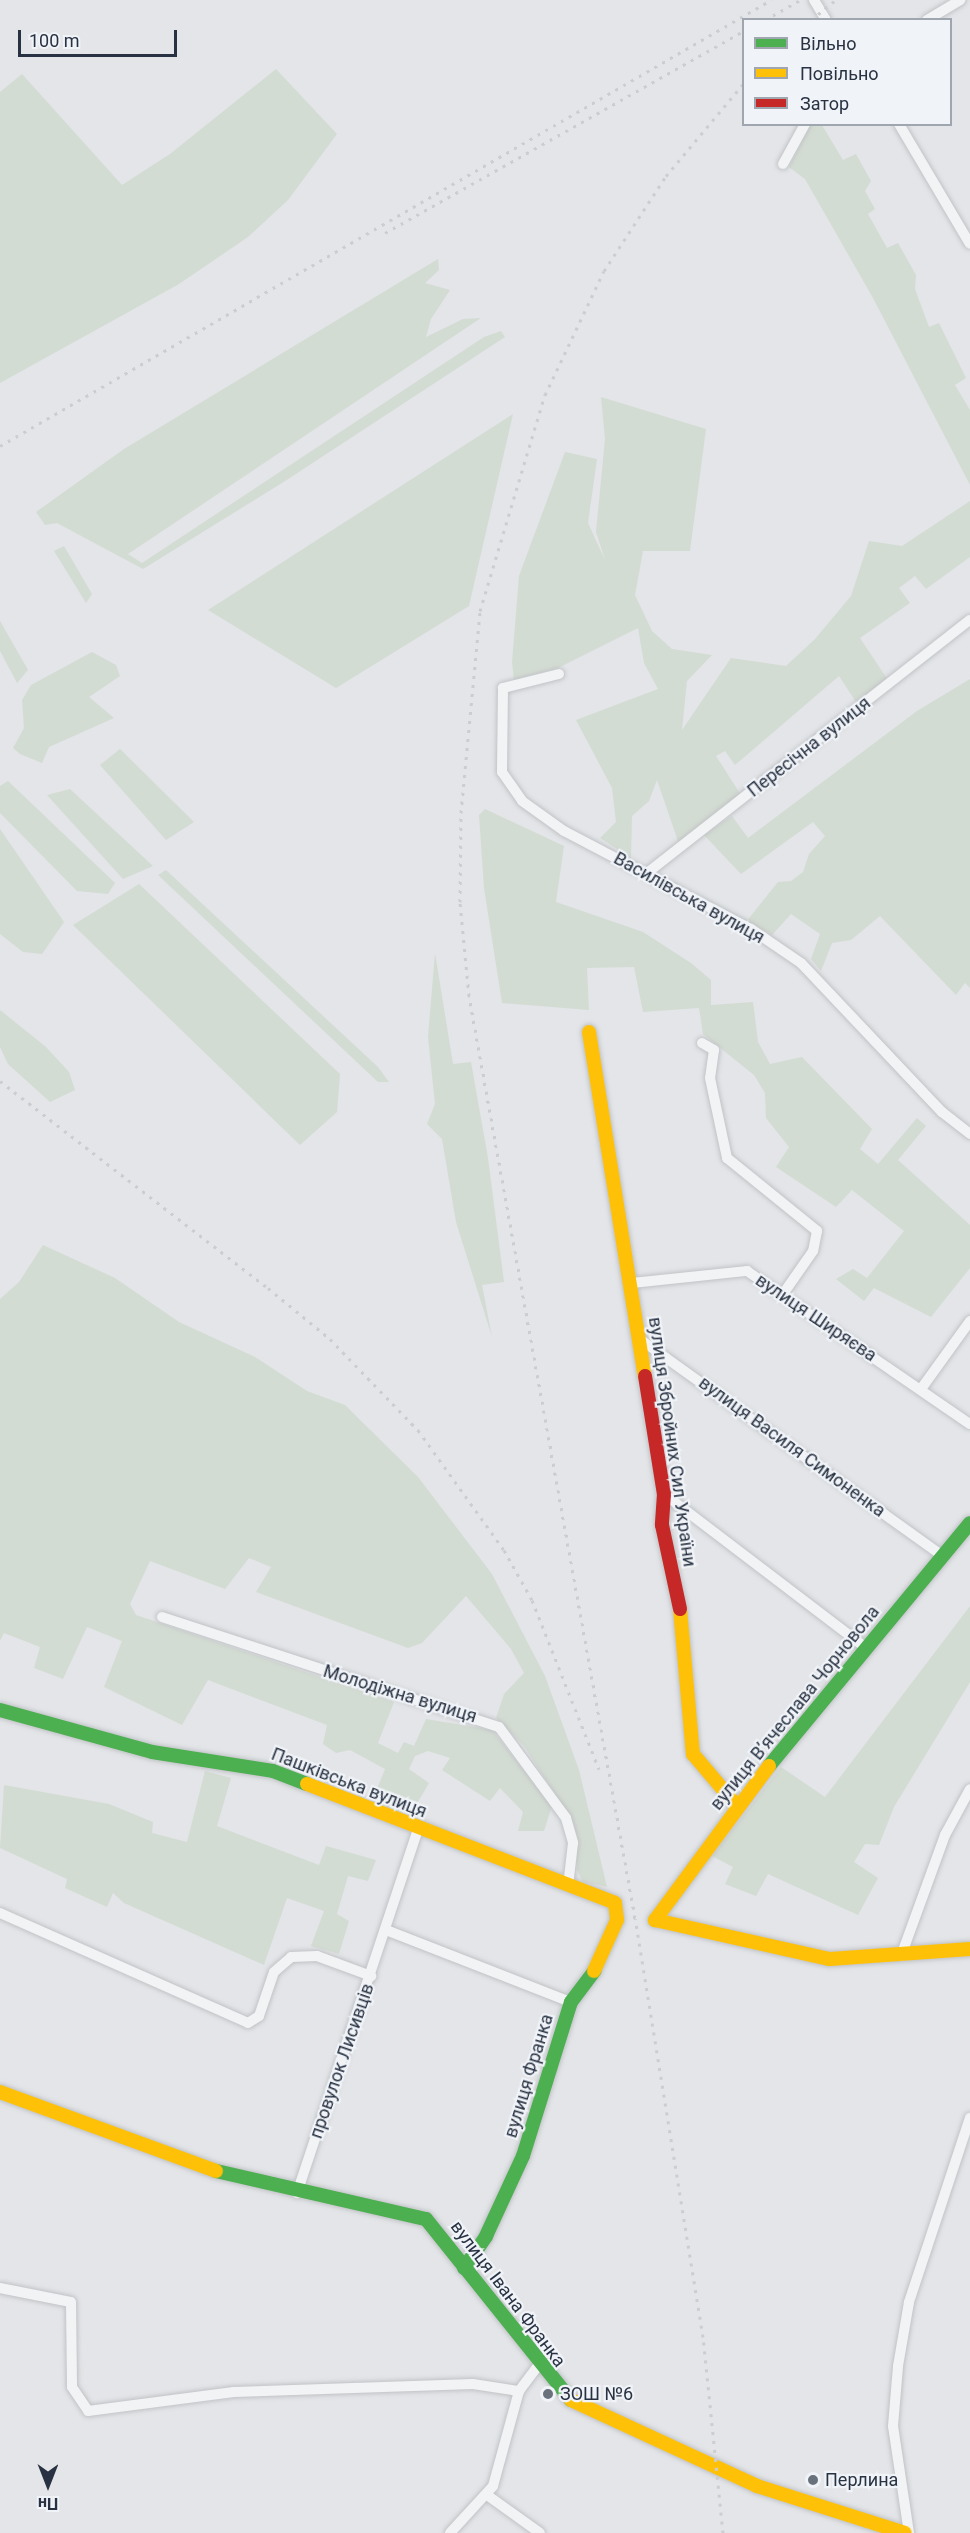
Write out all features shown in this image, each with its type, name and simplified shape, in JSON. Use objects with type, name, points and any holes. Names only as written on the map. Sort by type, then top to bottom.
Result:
[{"type":"street","points":[[814,0],[825,18]]},
{"type":"street","points":[[930,18],[960,0]]},
{"type":"street","points":[[783,164],[804,126]]},
{"type":"street","points":[[900,126],[970,244]]},
{"type":"street","name":"Пересічна вулиця","points":[[647,873],[970,621]]},
{"type":"street","name":"Василівська вулиця","points":[[560,674],[503,688],[502,772],[522,801],[564,831],[751,929],[801,963],[927,1097],[970,1134]]},
{"type":"street","name":"вулиця Збройних Сил України","points":[[589,1032],[632,1283],[664,1494],[662,1525],[680,1607],[693,1754],[698,1766],[737,1806]]},
{"type":"street","points":[[702,1043],[714,1050],[710,1078],[727,1158],[817,1231],[813,1251],[783,1294]]},
{"type":"street","name":"вулиця Ширяєва","points":[[632,1283],[747,1271],[970,1424]]},
{"type":"street","points":[[921,1389],[970,1321]]},
{"type":"street","name":"вулиця Василя Симоненка","points":[[641,1340],[943,1556]]},
{"type":"street","points":[[664,1494],[866,1648]]},
{"type":"street","name":"вулиця Вʼячеслава Чорновола","points":[[901,1956],[830,1959],[655,1920],[737,1806],[970,1523]]},
{"type":"street","name":"Молодіжна вулиця","points":[[162,1617],[499,1727],[566,1818],[573,1843],[568,1886]]},
{"type":"street","name":"Пашківська вулиця","points":[[0,1710],[123,1745],[273,1771],[568,1886],[609,1897]]},
{"type":"street","points":[[970,1789],[945,1835],[901,1956],[970,1948]]},
{"type":"street","name":"провулок Лисивців","points":[[297,2193],[418,1829]]},
{"type":"street","name":"вулиця Франка","points":[[464,2268],[486,2236],[523,2156],[571,2002],[603,1960],[617,1920],[609,1897]]},
{"type":"street","points":[[0,1913],[248,2023],[259,2016],[282,1961],[304,1954],[371,1976]]},
{"type":"street","points":[[386,1930],[571,2002]]},
{"type":"street","name":"вулиця Івана Франка","points":[[0,2092],[225,2174],[297,2193],[426,2219],[538,2366],[568,2399],[668,2449],[804,2504],[907,2533],[893,2426],[898,2366],[909,2302],[970,2118]]},
{"type":"street","points":[[0,2288],[71,2302],[72,2387],[88,2411],[234,2392],[473,2384],[519,2391]]},
{"type":"street","points":[[450,2533],[487,2495],[519,2391],[538,2366]]},
{"type":"street","points":[[487,2495],[540,2533]]},
{"type":"shaded area","points":[[276,69],[337,134],[288,200],[248,237],[179,284],[0,383],[0,92],[22,74],[122,185],[170,154]]},
{"type":"shaded area","points":[[810,126],[823,126],[843,160],[856,154],[871,181],[865,191],[875,209],[868,214],[887,248],[898,243],[916,275],[915,289],[929,327],[939,323],[966,378],[955,385],[970,410],[970,485],[873,298],[805,179],[789,167]]},
{"type":"shaded area","points":[[438,259],[439,270],[425,283],[450,290],[431,319],[426,337],[463,319],[481,318],[128,554],[142,563],[484,337],[501,331],[505,337],[282,483],[143,569],[57,523],[45,525],[36,512],[124,449]]},
{"type":"shaded area","points":[[601,397],[706,429],[690,551],[643,551],[635,595],[652,631],[672,649],[712,655],[687,681],[682,730],[731,658],[786,666],[815,639],[851,596],[869,541],[902,546],[970,501],[970,557],[926,589],[915,576],[899,588],[910,603],[860,638],[890,683],[860,708],[839,676],[735,765],[725,751],[716,756],[741,795],[679,844],[657,780],[649,801],[632,816],[631,858],[600,838],[616,822],[612,788],[576,720],[658,689],[644,663],[638,628],[558,668],[514,680],[512,662],[519,576],[565,452],[597,459],[588,523],[605,560],[596,532],[605,439]]},
{"type":"shaded area","points":[[513,414],[469,606],[336,688],[208,610]]},
{"type":"shaded area","points":[[64,546],[92,594],[86,603],[54,551]]},
{"type":"shaded area","points":[[0,621],[28,670],[17,683],[0,651]]},
{"type":"shaded area","points":[[92,652],[116,665],[120,676],[89,697],[114,718],[49,747],[42,763],[20,754],[13,748],[24,728],[22,700],[31,685]]},
{"type":"shaded area","points":[[970,679],[970,988],[965,983],[956,995],[880,916],[851,940],[832,943],[821,971],[811,959],[820,934],[791,914],[772,935],[746,922],[778,882],[791,881],[803,872],[809,854],[825,836],[813,822],[741,874],[704,835],[732,816],[748,838],[917,711]]},
{"type":"shaded area","points":[[120,749],[194,822],[166,840],[100,765]]},
{"type":"shaded area","points":[[8,781],[115,883],[108,894],[77,891],[0,813],[0,786]]},
{"type":"shaded area","points":[[70,789],[153,866],[123,879],[47,795]]},
{"type":"shaded area","points":[[485,809],[564,846],[556,902],[643,932],[691,963],[711,980],[711,1005],[753,1002],[758,1042],[770,1064],[802,1057],[872,1129],[860,1149],[878,1164],[917,1118],[926,1126],[898,1160],[970,1225],[970,1268],[931,1317],[874,1288],[864,1301],[836,1279],[853,1269],[867,1278],[904,1231],[852,1190],[836,1207],[776,1167],[789,1147],[766,1118],[765,1093],[754,1075],[703,1034],[699,1008],[643,1012],[634,967],[587,968],[589,1010],[502,1003],[484,888],[479,815]]},
{"type":"shaded area","points":[[0,829],[64,922],[42,954],[23,952],[0,934]]},
{"type":"shaded area","points":[[166,870],[378,1067],[389,1082],[378,1082],[158,875]]},
{"type":"shaded area","points":[[139,884],[340,1074],[337,1112],[300,1145],[73,925]]},
{"type":"shaded area","points":[[435,953],[453,1064],[471,1062],[488,1158],[504,1282],[482,1285],[492,1337],[456,1222],[442,1139],[427,1124],[435,1104],[428,1037]]},
{"type":"shaded area","points":[[0,1010],[46,1047],[69,1072],[75,1090],[50,1102],[8,1064],[0,1047]]},
{"type":"shaded area","points":[[43,1245],[115,1278],[179,1322],[255,1357],[307,1391],[345,1405],[418,1477],[492,1574],[545,1676],[579,1770],[607,1887],[583,1882],[577,1870],[577,1836],[569,1815],[524,1746],[496,1718],[504,1694],[524,1673],[511,1649],[466,1596],[422,1643],[408,1648],[256,1592],[271,1567],[249,1558],[225,1589],[150,1561],[130,1604],[136,1615],[394,1702],[378,1743],[398,1753],[404,1742],[414,1746],[426,1719],[492,1730],[552,1806],[544,1831],[518,1831],[523,1812],[500,1788],[490,1801],[442,1770],[450,1758],[428,1751],[415,1756],[409,1769],[429,1783],[409,1817],[371,1804],[385,1769],[350,1750],[336,1753],[323,1744],[327,1725],[208,1680],[182,1725],[104,1687],[122,1641],[87,1627],[63,1679],[34,1668],[40,1647],[4,1633],[0,1641],[0,1299],[19,1282]]},
{"type":"shaded area","points":[[970,1606],[970,1682],[894,1807],[879,1845],[865,1844],[854,1862],[878,1878],[858,1915],[768,1874],[756,1896],[725,1884],[733,1867],[712,1856],[781,1767],[825,1797]]},
{"type":"shaded area","points":[[205,1771],[231,1778],[217,1826],[319,1865],[326,1846],[376,1860],[368,1881],[348,1876],[337,1914],[349,1921],[339,1954],[311,1946],[324,1911],[287,1898],[264,1965],[124,1903],[113,1893],[107,1907],[65,1888],[67,1879],[0,1848],[4,1785],[109,1804],[153,1822],[152,1833],[187,1842]]},
{"type":"railway","points":[[0,446],[771,0]]},
{"type":"railway","points":[[768,18],[800,0]]},
{"type":"railway","points":[[814,18],[836,0]]},
{"type":"railway","points":[[385,233],[742,32]]},
{"type":"railway","points":[[723,2533],[703,2337],[635,1918],[469,996],[460,902],[461,813],[480,611],[545,395],[604,271],[666,176],[742,85]]},
{"type":"railway","points":[[0,1081],[268,1288],[330,1339],[418,1430],[504,1550],[532,1600],[599,1769]]},
{"type":"traffic: fast","points":[[769,1766],[970,1523]]},
{"type":"traffic: fast","points":[[0,1710],[152,1752],[273,1771],[307,1784]]},
{"type":"traffic: fast","points":[[464,2268],[486,2236],[523,2156],[571,2002],[594,1971]]},
{"type":"traffic: fast","points":[[216,2171],[426,2219],[571,2400]]},
{"type":"traffic: slow","points":[[589,1032],[645,1376]]},
{"type":"traffic: slow","points":[[680,1609],[693,1754],[737,1806]]},
{"type":"traffic: slow","points":[[769,1766],[655,1920],[830,1959],[970,1949]]},
{"type":"traffic: slow","points":[[307,1784],[615,1903],[617,1920],[594,1971]]},
{"type":"traffic: slow","points":[[0,2092],[216,2171]]},
{"type":"traffic: slow","points":[[571,2400],[757,2486],[905,2533]]},
{"type":"traffic: jam","points":[[645,1376],[664,1494],[662,1525],[680,1609]]},
{"type":"place","name":"ЗОШ №6","points":[[548,2394]]},
{"type":"place","name":"Перлина","points":[[813,2480]]}]
